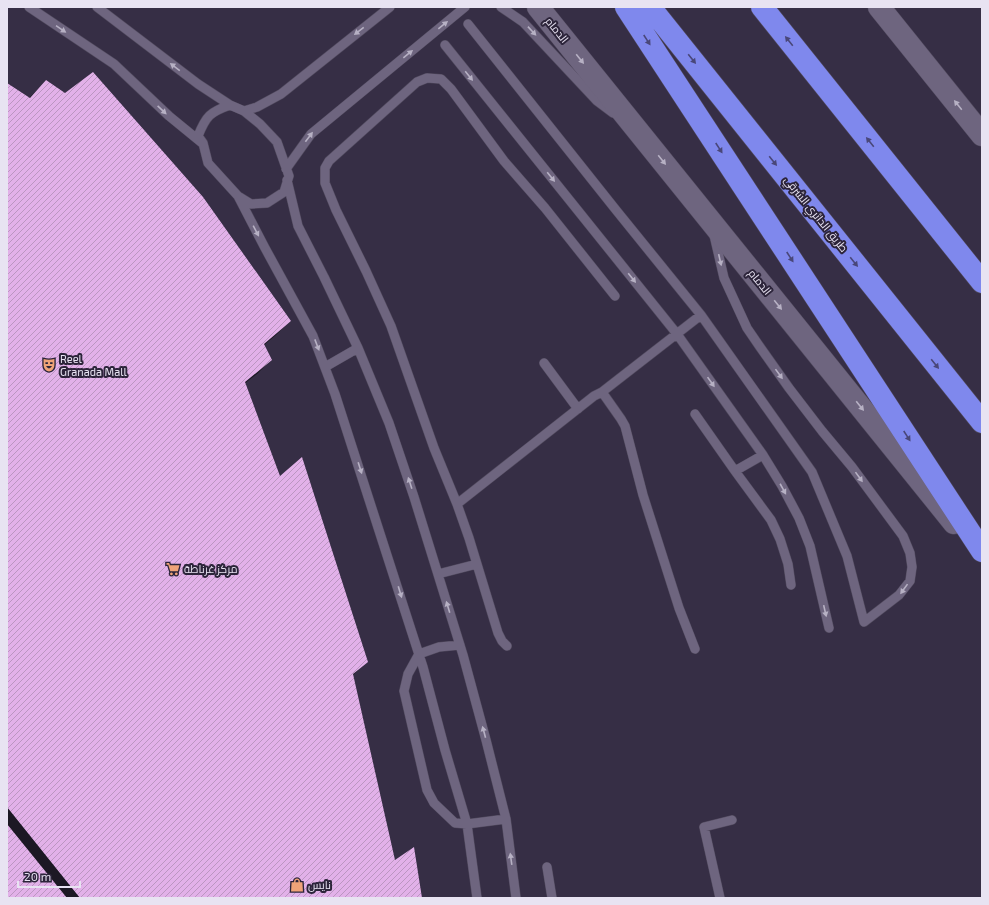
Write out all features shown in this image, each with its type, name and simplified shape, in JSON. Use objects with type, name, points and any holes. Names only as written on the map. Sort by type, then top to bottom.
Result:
[{"type":"highway","points":[[626,7],[982,551]]},
{"type":"highway","name":"طريق الدائري الشرقي","points":[[650,7],[982,422]]},
{"type":"highway","points":[[762,7],[982,282]]},
{"type":"highway","points":[[884,160],[982,265]]},
{"type":"street","name":"الدمام","points":[[538,7],[982,558]]},
{"type":"street","points":[[879,7],[982,135]]},
{"type":"lane","points":[[29,7],[114,64],[169,116],[203,143]]},
{"type":"lane","points":[[97,7],[198,84],[230,105],[244,110],[277,142],[289,176],[284,192],[267,203],[251,204],[238,196]]},
{"type":"lane","points":[[244,110],[257,106],[281,94],[390,7]]},
{"type":"lane","points":[[286,169],[311,134],[465,7]]},
{"type":"lane","points":[[501,7],[523,22],[598,101],[642,135]]},
{"type":"lane","points":[[468,24],[701,315],[812,472],[847,556],[864,622],[899,595],[910,582],[912,567],[910,553],[903,536],[852,467],[789,388],[747,328],[724,278],[711,222]]},
{"type":"lane","points":[[445,45],[677,334],[763,455],[799,518],[810,546],[829,628]]},
{"type":"lane","points":[[507,646],[502,641],[498,633],[457,504],[434,448],[391,326],[336,210],[325,182],[325,168],[329,161],[417,82],[427,78],[441,79],[451,89],[504,161],[545,208],[616,296]]},
{"type":"lane","points":[[230,105],[216,110],[204,122],[198,136],[203,143],[208,163],[238,196],[313,336],[325,367],[342,414],[423,667],[466,824],[477,898]]},
{"type":"lane","points":[[287,180],[298,226],[358,348],[390,423],[412,490],[460,645],[484,732],[506,819],[516,898]]},
{"type":"lane","points":[[457,504],[594,396],[602,392],[701,315]]},
{"type":"lane","points":[[325,367],[358,348]]},
{"type":"lane","points":[[544,363],[578,409]]},
{"type":"lane","points":[[602,392],[625,426],[643,494],[679,608],[695,649]]},
{"type":"lane","points":[[695,414],[771,520],[780,539],[788,564],[791,585]]},
{"type":"lane","points":[[735,471],[763,455]]},
{"type":"lane","points":[[438,574],[477,564]]},
{"type":"lane","points":[[460,645],[439,647],[419,654],[408,674],[404,691],[427,790],[434,803],[455,823],[466,824],[506,819]]},
{"type":"lane","points":[[720,898],[704,827],[732,820]]},
{"type":"lane","points":[[547,867],[552,898]]},
{"type":"building","name":"مركز غرناطة","points":[[93,72],[203,197],[291,321],[264,344],[272,360],[245,382],[280,476],[302,457],[368,662],[353,674],[395,860],[414,847],[422,898],[80,898],[7,807],[7,83],[30,98],[46,80],[65,93]]},
{"type":"building","points":[[7,824],[67,898],[7,898]]},
{"type":"place","name":"Reel Granada Mall","points":[[49,365]]},
{"type":"place","name":"مركز غرناطة","points":[[173,569]]},
{"type":"place","name":"نايس","points":[[297,885]]}]
